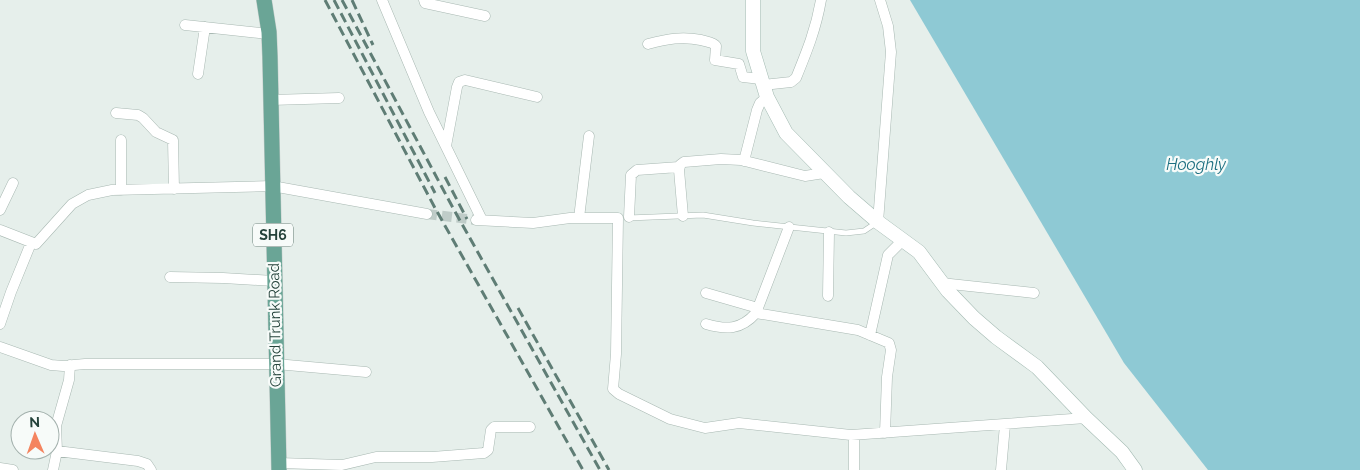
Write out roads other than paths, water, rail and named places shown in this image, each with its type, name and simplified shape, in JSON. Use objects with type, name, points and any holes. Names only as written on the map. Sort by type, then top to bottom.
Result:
[{"type":"main road","name":"Grand Trunk Road","points":[[264,0],[269,34],[279,467]]},
{"type":"street","points":[[382,0],[429,112],[479,220],[533,223],[579,218],[618,218],[616,354],[612,385],[615,391],[670,419],[704,427],[739,423],[854,435],[1086,418]]},
{"type":"street","points":[[424,0],[425,3],[485,16]]},
{"type":"street","points":[[753,0],[753,51],[764,87],[786,133],[824,172],[878,222],[924,257],[941,283],[974,318],[1037,367],[1122,452],[1135,470]]},
{"type":"street","points":[[648,44],[678,37],[715,43],[715,60],[739,64],[744,77],[764,87],[794,80],[812,41],[821,0]]},
{"type":"street","points":[[878,222],[891,52],[888,26],[880,0]]},
{"type":"street","points":[[185,25],[269,34]]},
{"type":"street","points":[[198,74],[205,28]]},
{"type":"street","points":[[446,146],[459,82],[465,80],[537,97]]},
{"type":"street","points":[[744,161],[764,87]]},
{"type":"street","points":[[271,100],[339,98]]},
{"type":"street","points":[[116,113],[138,115],[156,132],[173,140],[174,189]]},
{"type":"street","points":[[579,218],[589,136]]},
{"type":"street","points":[[121,140],[121,190]]},
{"type":"street","points":[[683,216],[680,167],[684,162],[721,159],[744,161],[805,176],[824,172]]},
{"type":"street","points":[[629,218],[631,175],[633,172],[637,170],[680,167]]},
{"type":"street","points":[[0,210],[13,183]]},
{"type":"street","points":[[0,230],[36,244],[72,204],[88,195],[121,190],[272,186],[427,214]]},
{"type":"street","points":[[706,324],[726,329],[751,318],[756,311],[789,227]]},
{"type":"street","points":[[828,296],[829,232]]},
{"type":"street","points":[[870,335],[888,255],[903,240]]},
{"type":"street","points":[[0,324],[31,243]]},
{"type":"street","points":[[170,277],[214,277],[274,281]]},
{"type":"street","points":[[941,283],[1034,293]]},
{"type":"street","points":[[706,293],[756,311],[850,328],[886,341],[890,346],[885,433]]},
{"type":"street","points":[[0,347],[50,364],[276,364],[366,372]]},
{"type":"street","points":[[60,412],[69,380],[70,365]]},
{"type":"street","points":[[1001,470],[1005,425]]},
{"type":"street","points":[[279,467],[342,465],[376,457],[432,457],[484,453],[488,450],[491,430],[494,427],[530,427]]},
{"type":"street","points":[[854,435],[854,470]]},
{"type":"street","points":[[60,451],[138,461],[147,464],[151,470]]},
{"type":"street","points":[[0,468],[13,470]]},
{"type":"lane","points":[[618,218],[703,216],[829,232],[855,233],[864,231],[878,222]]},
{"type":"water","name":"Hooghly","points":[[910,0],[1360,0],[1360,470],[1208,470],[1124,363]]},
{"type":"tunnel","points":[[427,214],[476,220]]},
{"type":"railway","points":[[325,0],[435,208],[583,470]]},
{"type":"railway","points":[[334,0],[435,193]]},
{"type":"railway","points":[[342,0],[453,208],[600,470]]},
{"type":"railway","points":[[352,0],[373,45]]},
{"type":"railway","points":[[445,177],[467,219]]},
{"type":"railway","points":[[518,308],[609,470]]}]
